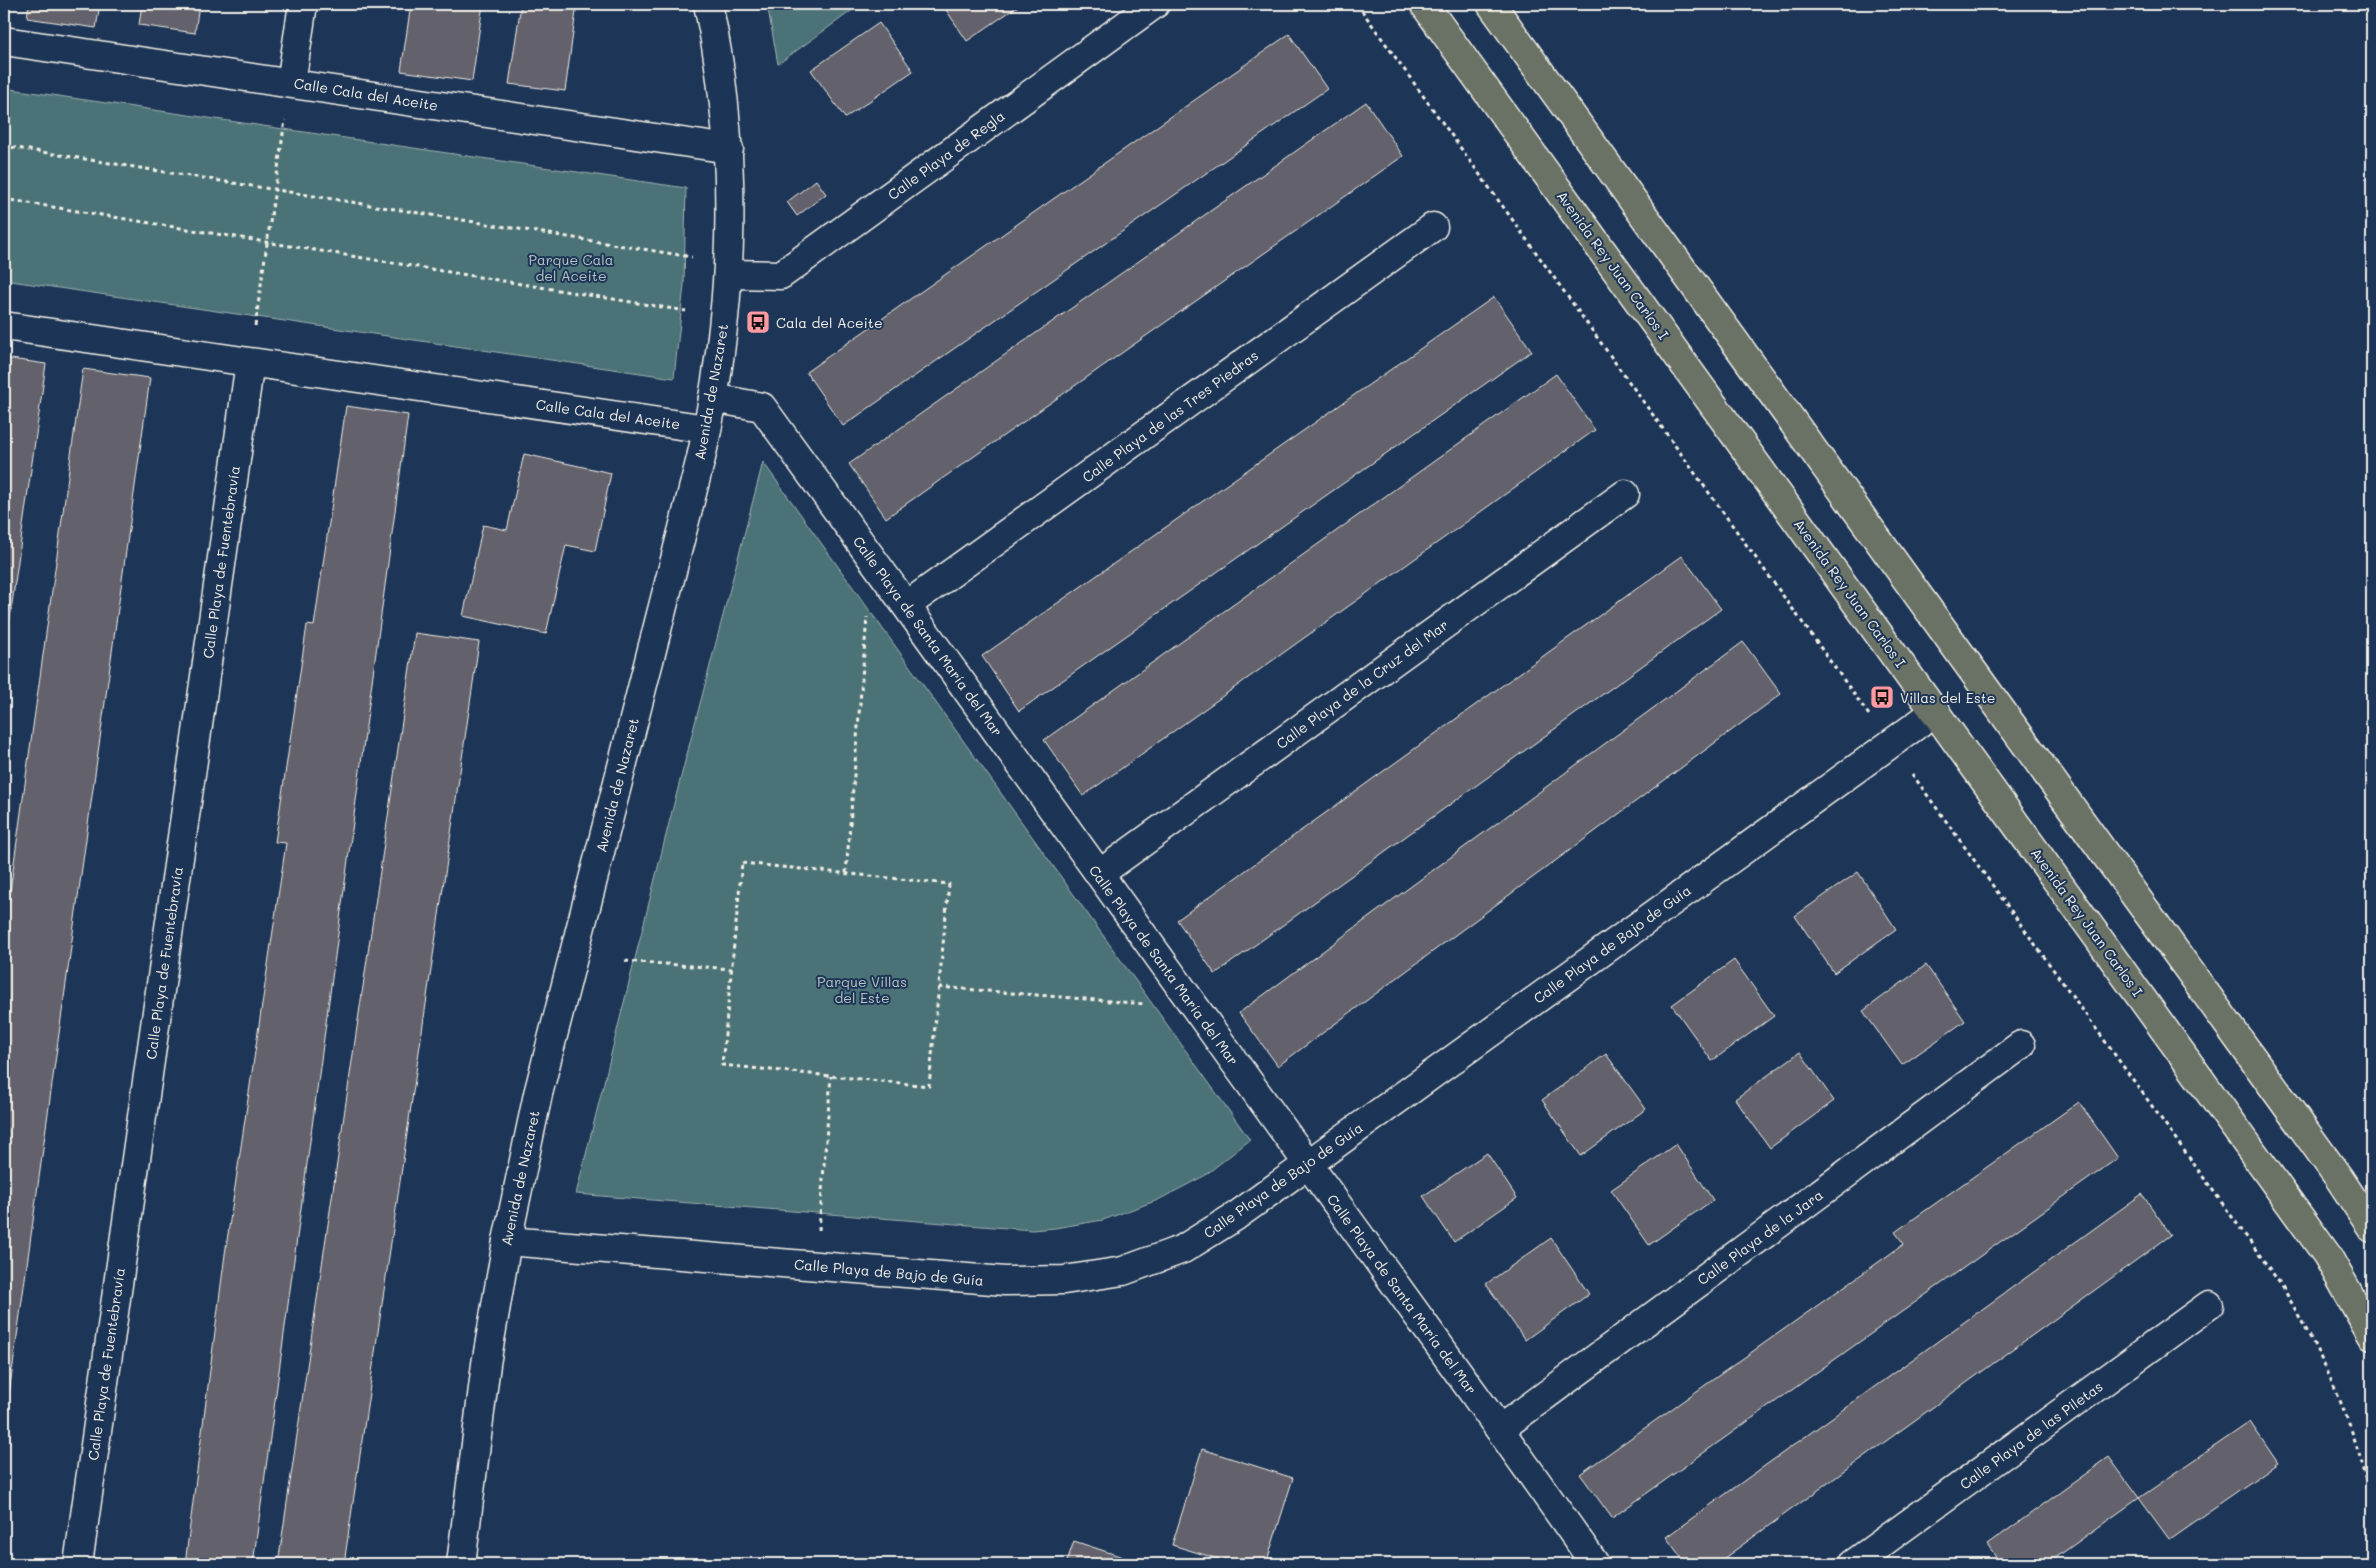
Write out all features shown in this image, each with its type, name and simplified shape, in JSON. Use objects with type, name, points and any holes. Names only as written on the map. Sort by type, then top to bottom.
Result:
[{"type":"main road","name":"Avenida Rey Juan Carlos I","points":[[1424,4],[2327,1255],[2372,1335]]},
{"type":"main road","points":[[1491,4],[2322,1154],[2372,1228]]},
{"type":"street","points":[[291,83],[303,4]]},
{"type":"street","name":"Avenida de Nazaret","points":[[462,1564],[486,1364],[507,1241],[538,1094],[708,429],[714,398],[728,274],[729,149],[717,44],[708,4]]},
{"type":"street","name":"Calle Playa de Regla","points":[[728,274],[781,275],[1155,4]]},
{"type":"street","name":"Calle Cala del Aceite","points":[[4,41],[729,149]]},
{"type":"street","name":"Calle Playa de las Tres Piedras","points":[[907,605],[1433,227]]},
{"type":"street","name":"Calle Cala del Aceite","points":[[4,326],[708,429]]},
{"type":"street","name":"Calle Playa de Fuentebravía","points":[[78,1564],[250,362]]},
{"type":"street","name":"Calle Playa de Santa María del Mar","points":[[714,398],[762,407],[907,605],[1307,1164],[1500,1429],[1595,1564]]},
{"type":"street","name":"Calle Playa de la Cruz del Mar","points":[[1099,874],[1625,494]]},
{"type":"street","name":"Calle Playa de Bajo de Guía","points":[[507,1241],[1005,1281],[1064,1280],[1122,1271],[1183,1249],[1236,1216],[1936,711]]},
{"type":"street","name":"Calle Playa de la Jara","points":[[1500,1429],[2021,1045]]},
{"type":"street","name":"Calle Playa de las Piletas","points":[[1853,1564],[2209,1305]]},
{"type":"path","points":[[1357,4],[1871,718]]},
{"type":"path","points":[[250,362],[291,83]]},
{"type":"path","points":[[4,146],[695,257]]},
{"type":"path","points":[[4,199],[692,311]]},
{"type":"path","points":[[846,874],[872,558]]},
{"type":"path","points":[[1910,770],[2282,1286],[2324,1360],[2342,1401],[2372,1502]]},
{"type":"path","points":[[742,863],[846,874],[949,884],[929,1086],[722,1065],[742,863]]},
{"type":"path","points":[[625,961],[732,969]]},
{"type":"path","points":[[940,987],[1195,1008]]},
{"type":"path","points":[[816,1266],[831,1076]]},
{"type":"green space","points":[[767,4],[861,4],[778,64]]},
{"type":"green space","name":"Parque Cala del Aceite","points":[[4,88],[686,188],[684,285],[674,378],[4,280]]},
{"type":"green space","name":"Parque Villas del Este","points":[[763,462],[1250,1140],[1204,1176],[1158,1200],[1103,1220],[1032,1230],[576,1194],[670,819]]},
{"type":"building","points":[[29,4],[100,4],[96,28],[27,18]]},
{"type":"building","points":[[142,4],[199,4],[195,33],[139,25]]},
{"type":"building","points":[[411,4],[483,4],[472,81],[401,71]]},
{"type":"building","points":[[521,4],[577,4],[565,91],[509,84]]},
{"type":"building","points":[[942,4],[1021,4],[967,41]]},
{"type":"building","points":[[879,23],[913,71],[845,118],[811,70]]},
{"type":"building","points":[[1289,34],[1327,89],[843,426],[806,372]]},
{"type":"building","points":[[1366,102],[1403,156],[886,518],[849,464]]},
{"type":"building","points":[[816,180],[826,194],[797,216],[787,202]]},
{"type":"building","points":[[1494,297],[1532,351],[1019,711],[982,656]]},
{"type":"building","points":[[4,358],[46,364],[4,660]]},
{"type":"building","points":[[83,369],[150,378],[4,1430],[4,934]]},
{"type":"building","points":[[1556,374],[1595,430],[1083,796],[1044,740]]},
{"type":"building","points":[[346,406],[408,415],[253,1564],[185,1564],[225,1254],[286,843],[275,842],[307,625],[314,626]]},
{"type":"building","points":[[524,454],[611,473],[595,551],[566,545],[546,634],[463,616],[483,525],[507,530]]},
{"type":"building","points":[[1682,556],[1721,609],[1215,974],[1177,920]]},
{"type":"building","points":[[415,633],[479,642],[344,1564],[278,1564]]},
{"type":"building","points":[[1743,642],[1781,694],[1278,1066],[1239,1013]]},
{"type":"building","points":[[1858,872],[1896,929],[1834,973],[1795,916]]},
{"type":"building","points":[[1734,960],[1774,1016],[1712,1061],[1672,1005]]},
{"type":"building","points":[[1926,965],[1965,1021],[1902,1065],[1863,1011]]},
{"type":"building","points":[[1800,1052],[1834,1101],[1770,1148],[1735,1099]]},
{"type":"building","points":[[1606,1054],[1646,1109],[1581,1156],[1542,1100]]},
{"type":"building","points":[[2079,1102],[2118,1158],[1612,1518],[1580,1474],[1904,1244],[1895,1232]]},
{"type":"building","points":[[1676,1144],[1713,1200],[1649,1245],[1611,1190]]},
{"type":"building","points":[[1487,1153],[1517,1198],[1454,1242],[1423,1196]]},
{"type":"building","points":[[2142,1194],[2171,1235],[1716,1564],[1686,1564],[1666,1537]]},
{"type":"building","points":[[1551,1238],[1589,1294],[1525,1340],[1486,1284]]},
{"type":"building","points":[[2250,1422],[2278,1463],[2169,1539],[2139,1498]]},
{"type":"building","points":[[1202,1449],[1293,1478],[1266,1564],[1235,1564],[1172,1545]]},
{"type":"building","points":[[2109,1457],[2139,1498],[2047,1564],[2001,1564],[1987,1545]]},
{"type":"building","points":[[1074,1541],[1144,1564],[1066,1564]]},
{"type":"place","name":"Cala del Aceite","points":[[758,322]]},
{"type":"place","name":"Villas del Este","points":[[1882,697]]}]
